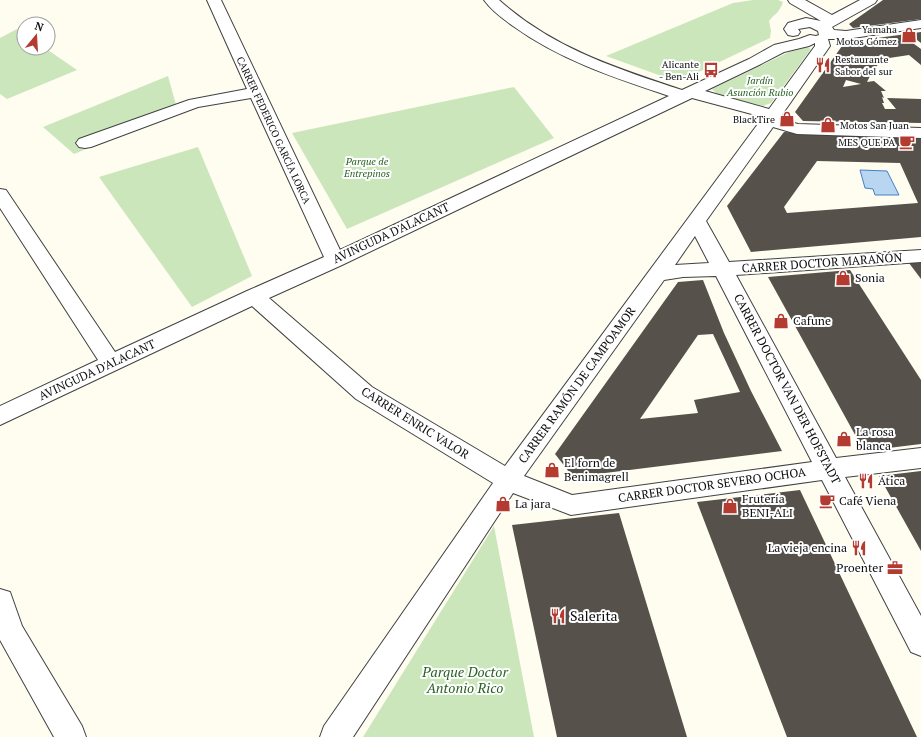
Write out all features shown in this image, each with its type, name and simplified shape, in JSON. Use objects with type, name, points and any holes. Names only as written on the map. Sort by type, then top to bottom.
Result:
[{"type":"street","name":"CARRER FEDERICO GARCÍA LORCA","points":[[214,0],[334,260]]},
{"type":"street","points":[[492,0],[502,11],[523,27],[560,50],[592,64],[770,118],[798,129],[921,133]]},
{"type":"street","points":[[791,0],[797,6],[800,15],[795,28],[802,38],[822,32],[870,0]]},
{"type":"street","points":[[795,0],[822,32],[846,35],[921,24]]},
{"type":"street","name":"AVINGUDA D'ALACANT","points":[[779,48],[795,28]]},
{"type":"street","name":"AVINGUDA D'ALACANT","points":[[0,416],[254,296],[334,260],[779,48],[804,43],[822,32]]},
{"type":"street","name":"CARRER RAMÓN DE CAMPOAMOR","points":[[335,737],[508,480],[659,274],[823,46],[822,32]]},
{"type":"street","points":[[85,143],[162,114],[195,104],[256,92]]},
{"type":"street","points":[[0,194],[111,363]]},
{"type":"street","name":"CARRER DOCTOR VAN DER HOFSTADT","points":[[697,221],[724,269],[921,643]]},
{"type":"street","name":"CARRER DOCTOR MARAÑÓN","points":[[659,274],[683,270],[724,269],[921,256]]},
{"type":"street","name":"CARRER ENRIC VALOR","points":[[254,296],[364,393],[508,480]]},
{"type":"street","name":"CARRER DOCTOR SEVERO OCHOA","points":[[508,480],[571,505],[829,469],[921,458]]},
{"type":"street","points":[[0,601],[10,631],[71,737]]},
{"type":"green space","points":[[753,0],[778,0],[783,2],[778,11],[769,21],[771,31],[770,38],[682,80],[667,78],[606,56],[733,3]]},
{"type":"green space","points":[[16,30],[16,56],[56,56],[77,70],[7,99],[0,94],[0,38]]},
{"type":"green space","name":"Jardín Asunción Rubio","points":[[807,47],[811,49],[771,103],[763,106],[717,94],[712,89],[789,52]]},
{"type":"green space","points":[[168,76],[178,112],[74,154],[43,127]]},
{"type":"green space","name":"Parque de Entrepinos","points":[[514,87],[554,138],[347,229],[292,133]]},
{"type":"green space","points":[[198,147],[252,276],[192,307],[99,177]]},
{"type":"green space","name":"Parque Doctor Antonio Rico","points":[[494,526],[534,737],[363,737]]},
{"type":"water","points":[[860,170],[887,171],[899,195],[875,195],[873,189],[865,188]]},
{"type":"building","points":[[883,0],[921,0],[921,19],[853,28],[849,24]]},
{"type":"building","points":[[921,32],[921,43],[917,40],[910,41],[921,49],[921,65],[909,55],[876,60],[879,63],[867,82],[874,81],[886,91],[881,91],[884,98],[882,97],[884,103],[882,103],[885,109],[896,109],[887,98],[921,99],[921,123],[803,121],[795,112],[842,46],[848,42]],"holes":[[[846,80],[861,84],[843,87]]]},
{"type":"building","points":[[784,132],[921,138],[921,237],[751,252],[727,206]],"holes":[[[817,161],[900,163],[918,203],[787,213],[784,207]]]},
{"type":"building","points":[[921,262],[921,279],[909,263]]},
{"type":"building","points":[[850,270],[921,380],[921,444],[864,451],[768,277]]},
{"type":"building","points":[[703,280],[724,333],[751,391],[782,451],[573,477],[555,454],[678,282]],"holes":[[[713,334],[740,392],[694,400],[698,413],[640,419],[698,335]]]},
{"type":"building","points":[[921,471],[921,551],[879,476]]},
{"type":"building","points":[[800,490],[917,737],[787,737],[697,502]]},
{"type":"building","points":[[619,513],[687,737],[557,737],[512,525]]},
{"type":"place","name":"Yamaha Motos Gómez","points":[[909,35]]},
{"type":"place","name":"Restaurante Sabor del sur","points":[[823,65]]},
{"type":"place","name":"Alicante - Ben-Ali","points":[[711,70]]},
{"type":"place","name":"BlackTire","points":[[787,119]]},
{"type":"place","name":"Motos San Juan","points":[[828,125]]},
{"type":"place","name":"MES QUE PA","points":[[907,142]]},
{"type":"place","name":"Sonia","points":[[843,278]]},
{"type":"place","name":"Cafune","points":[[781,321]]},
{"type":"place","name":"La rosa blanca","points":[[844,439]]},
{"type":"place","name":"El forn de Benimagrell","points":[[552,470]]},
{"type":"place","name":"Ática","points":[[866,481]]},
{"type":"place","name":"Café Viena","points":[[827,501]]},
{"type":"place","name":"La jara","points":[[503,504]]},
{"type":"place","name":"Frutería BENI-ALI","points":[[730,506]]},
{"type":"place","name":"La vieja encina","points":[[859,548]]},
{"type":"place","name":"Proenter","points":[[895,568]]},
{"type":"place","name":"Salerita","points":[[558,616]]}]
